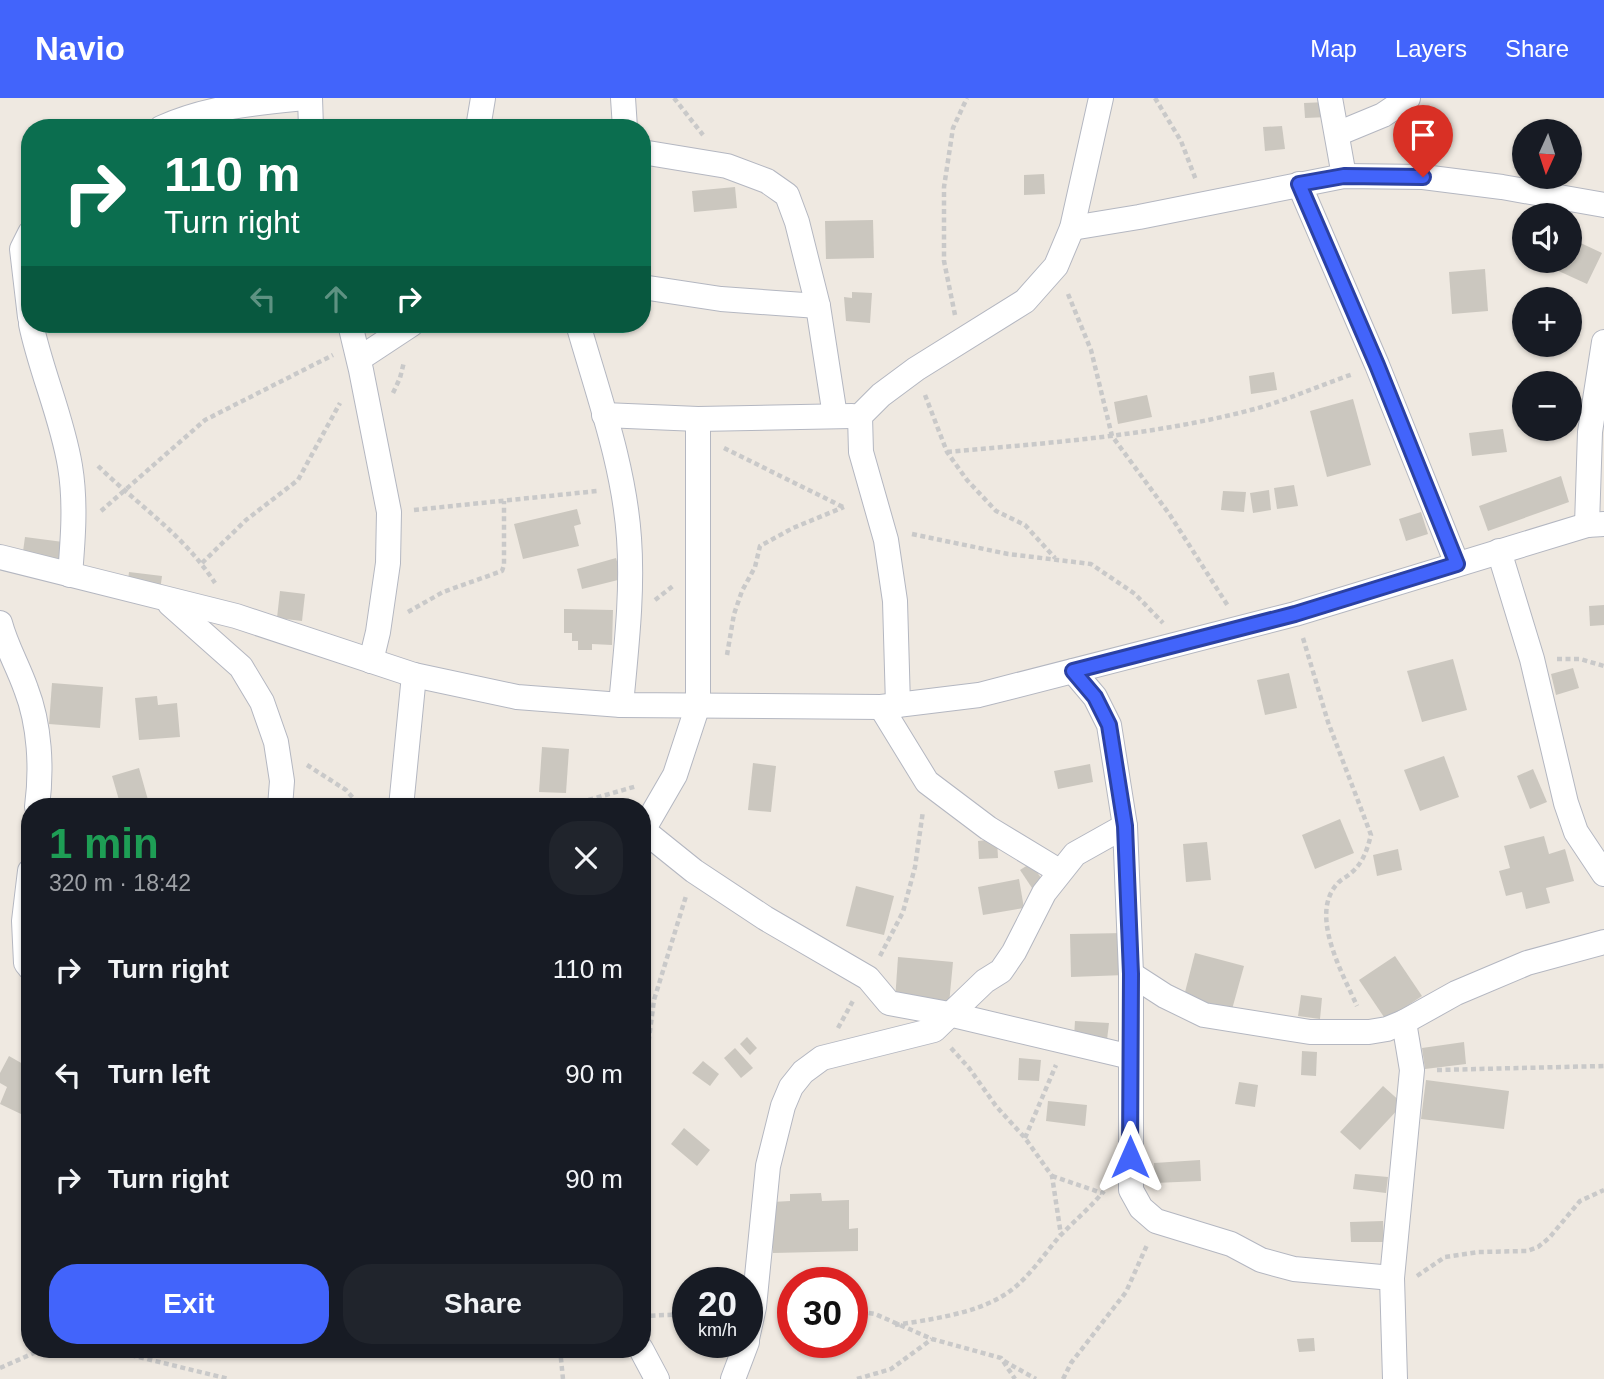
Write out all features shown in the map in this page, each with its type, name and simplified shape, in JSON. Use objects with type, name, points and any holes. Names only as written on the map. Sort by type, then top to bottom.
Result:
[{"type":"street","points":[[181,119],[248,103],[301,98],[308,119]]},
{"type":"street","points":[[480,119],[483,98]]},
{"type":"street","points":[[623,98],[624,119]]},
{"type":"street","points":[[604,415],[698,427],[848,416],[881,395],[960,340],[1025,301],[1056,266],[1072,228],[1101,98]]},
{"type":"street","points":[[1330,98],[1344,176]]},
{"type":"street","points":[[1337,134],[1383,115],[1408,98]]},
{"type":"street","points":[[651,153],[727,166],[767,181],[787,195],[797,222],[848,416],[884,533],[895,601],[889,706],[927,782],[988,828],[1059,871]]},
{"type":"street","points":[[1072,228],[1344,176],[1423,177],[1502,187],[1604,205]]},
{"type":"street","points":[[1299,184],[1377,365],[1457,564]]},
{"type":"street","points":[[17,245],[21,267]]},
{"type":"street","points":[[651,288],[721,299],[818,306]]},
{"type":"street","points":[[33,333],[64,436],[73,487],[70,575]]},
{"type":"street","points":[[371,661],[388,563],[388,512],[356,349],[393,333]]},
{"type":"street","points":[[581,333],[623,488],[629,539],[628,629],[621,705]]},
{"type":"street","points":[[0,557],[236,616],[414,675],[517,697],[621,705],[889,706],[979,695],[1295,614],[1596,524],[1590,432],[1604,342]]},
{"type":"street","points":[[651,817],[675,775],[698,705],[698,427]]},
{"type":"street","points":[[1499,551],[1532,659],[1566,803],[1576,832],[1604,874]]},
{"type":"street","points":[[164,599],[241,667],[261,702],[276,742],[282,781],[281,798]]},
{"type":"street","points":[[0,623],[34,715],[38,747],[37,798]]},
{"type":"street","points":[[1073,671],[1095,697],[1109,725],[1125,826],[1131,974],[1131,1190],[1141,1208],[1156,1221],[1231,1244],[1261,1260],[1294,1269],[1392,1278]]},
{"type":"street","points":[[402,798],[414,675]]},
{"type":"street","points":[[758,1267],[768,1166],[783,1106],[791,1087],[803,1072],[822,1058],[942,1022],[985,981],[1001,971],[1059,871],[1075,854],[1125,826]]},
{"type":"street","points":[[651,837],[694,871],[765,918],[868,978],[889,1003],[942,1022],[1067,1042],[1131,1057]]},
{"type":"street","points":[[1131,974],[1166,996],[1205,1015],[1310,1032],[1369,1032],[1404,1023],[1456,993],[1527,963],[1604,942]]},
{"type":"street","points":[[1395,1379],[1392,1278],[1412,1070],[1404,1023]]},
{"type":"street","points":[[646,1358],[657,1379]]},
{"type":"street","points":[[733,1379],[741,1358]]},
{"type":"path","points":[[960,340],[944,261],[944,187],[953,128],[967,98]]},
{"type":"path","points":[[1156,98],[1181,141],[1206,204]]},
{"type":"path","points":[[1056,266],[1091,350],[1112,436],[1171,515],[1242,627]]},
{"type":"path","points":[[372,426],[400,379],[408,333]]},
{"type":"path","points":[[73,534],[125,492],[205,420],[356,349]]},
{"type":"path","points":[[202,563],[246,520],[298,480],[343,398],[356,349]]},
{"type":"path","points":[[947,452],[1112,436],[1184,425],[1251,410],[1377,365]]},
{"type":"path","points":[[916,369],[947,452],[967,480],[989,505],[1003,516],[1026,525],[1056,558]]},
{"type":"path","points":[[698,427],[844,507],[884,533],[1008,554],[1091,564],[1118,580],[1152,609],[1179,642]]},
{"type":"path","points":[[64,436],[183,541],[202,563],[236,616]]},
{"type":"path","points":[[388,512],[623,488]]},
{"type":"path","points":[[378,632],[443,592],[502,571],[504,500]]},
{"type":"path","points":[[726,658],[734,614],[755,567],[760,546],[793,528],[844,507]]},
{"type":"path","points":[[628,629],[662,593],[698,569]]},
{"type":"path","points":[[1295,614],[1328,722],[1371,835],[1367,851],[1358,866],[1338,882],[1327,905],[1329,943],[1369,1032]]},
{"type":"path","points":[[1532,659],[1580,659],[1604,666]]},
{"type":"path","points":[[276,742],[346,790],[353,798]]},
{"type":"path","points":[[595,798],[675,775]]},
{"type":"path","points":[[822,1058],[903,912],[915,867],[927,782]]},
{"type":"path","points":[[651,1023],[654,1000],[694,871]]},
{"type":"path","points":[[942,1022],[969,1068],[996,1106],[1025,1138],[1052,1176],[1061,1235]]},
{"type":"path","points":[[1025,1138],[1067,1042]]},
{"type":"path","points":[[1412,1070],[1604,1066]]},
{"type":"path","points":[[895,1325],[956,1312],[1000,1298],[1036,1265],[1061,1235],[1089,1209],[1130,1157]]},
{"type":"path","points":[[1052,1176],[1102,1193]]},
{"type":"path","points":[[1392,1278],[1414,1278],[1445,1257],[1527,1251],[1538,1247],[1580,1201],[1604,1190]]},
{"type":"path","points":[[1063,1379],[1071,1363],[1126,1292],[1156,1221]]},
{"type":"path","points":[[868,1313],[932,1339],[1001,1359],[1036,1379]]},
{"type":"path","points":[[651,1316],[672,1315]]},
{"type":"path","points":[[857,1379],[891,1369],[932,1339]]},
{"type":"path","points":[[0,1368],[23,1358]]},
{"type":"path","points":[[143,1358],[229,1379]]},
{"type":"path","points":[[561,1358],[563,1379]]},
{"type":"path","points":[[1001,1359],[1015,1379]]},
{"type":"building","points":[[1327,102],[1328,117],[1305,118],[1304,103]]},
{"type":"building","points":[[1282,126],[1285,149],[1265,151],[1263,127]]},
{"type":"building","points":[[1044,174],[1045,194],[1024,195],[1024,175]]},
{"type":"building","points":[[735,187],[737,208],[694,212],[692,191]]},
{"type":"building","points":[[873,220],[874,258],[826,259],[825,221]]},
{"type":"building","points":[[1582,244],[1602,253],[1587,284],[1563,273],[1582,273]]},
{"type":"building","points":[[1485,269],[1488,311],[1452,314],[1449,272]]},
{"type":"building","points":[[852,292],[872,293],[870,323],[846,321],[844,297],[852,298]]},
{"type":"building","points":[[1274,372],[1277,390],[1251,394],[1249,376]]},
{"type":"building","points":[[1147,395],[1152,417],[1118,424],[1114,402]]},
{"type":"building","points":[[1353,399],[1371,465],[1327,477],[1310,411]]},
{"type":"building","points":[[1503,429],[1507,452],[1472,456],[1469,433]]},
{"type":"building","points":[[1561,476],[1569,502],[1488,531],[1479,506]]},
{"type":"building","points":[[1294,485],[1298,506],[1277,509],[1274,488]]},
{"type":"building","points":[[1269,490],[1271,510],[1253,513],[1250,493]]},
{"type":"building","points":[[1223,491],[1246,492],[1244,512],[1221,510]]},
{"type":"building","points":[[577,509],[581,524],[574,526],[579,546],[523,559],[514,524]]},
{"type":"building","points":[[1421,512],[1428,534],[1406,541],[1399,519]]},
{"type":"building","points":[[25,537],[63,542],[60,564],[22,559]]},
{"type":"building","points":[[616,558],[622,579],[582,589],[577,569]]},
{"type":"building","points":[[129,572],[162,576],[160,591],[127,587]]},
{"type":"building","points":[[280,591],[305,594],[302,621],[277,618]]},
{"type":"building","points":[[1604,605],[1604,625],[1590,626],[1589,606]]},
{"type":"building","points":[[564,609],[613,610],[612,645],[592,644],[592,650],[578,650],[578,641],[572,641],[572,633],[564,633]]},
{"type":"building","points":[[1453,659],[1467,710],[1422,722],[1407,671]]},
{"type":"building","points":[[1573,668],[1579,688],[1556,695],[1551,674]]},
{"type":"building","points":[[1289,673],[1297,708],[1265,715],[1257,680]]},
{"type":"building","points":[[52,683],[103,687],[100,728],[49,724]]},
{"type":"building","points":[[157,696],[158,705],[177,703],[180,737],[139,740],[135,698]]},
{"type":"building","points":[[542,747],[569,749],[566,793],[539,792]]},
{"type":"building","points":[[1444,756],[1459,797],[1420,811],[1404,770]]},
{"type":"building","points":[[753,763],[776,766],[771,812],[748,810]]},
{"type":"building","points":[[1090,764],[1093,782],[1058,789],[1054,771]]},
{"type":"building","points":[[139,768],[147,798],[118,798],[112,776]]},
{"type":"building","points":[[1533,769],[1547,802],[1530,809],[1517,776]]},
{"type":"building","points":[[1340,819],[1354,853],[1315,869],[1302,835]]},
{"type":"building","points":[[1544,836],[1549,854],[1565,849],[1574,881],[1546,888],[1550,903],[1526,909],[1522,892],[1506,896],[1499,871],[1510,868],[1504,846]]},
{"type":"building","points":[[997,839],[998,858],[979,859],[978,841]]},
{"type":"building","points":[[1207,842],[1211,880],[1186,882],[1183,844]]},
{"type":"building","points":[[1398,849],[1402,870],[1377,876],[1373,855]]},
{"type":"building","points":[[1031,863],[1043,881],[1032,888],[1020,870]]},
{"type":"building","points":[[1019,879],[1024,908],[983,915],[978,887]]},
{"type":"building","points":[[856,886],[894,896],[884,935],[846,926]]},
{"type":"building","points":[[1124,933],[1125,975],[1071,977],[1070,934]]},
{"type":"building","points":[[1195,953],[1244,966],[1231,1013],[1183,1000]]},
{"type":"building","points":[[1395,956],[1422,996],[1386,1020],[1359,980]]},
{"type":"building","points":[[898,957],[953,962],[949,1004],[895,1001]]},
{"type":"building","points":[[1301,995],[1322,998],[1320,1019],[1298,1016]]},
{"type":"building","points":[[1075,1021],[1109,1023],[1107,1040],[1074,1037]]},
{"type":"building","points":[[747,1037],[757,1048],[750,1055],[740,1044]]},
{"type":"building","points":[[1464,1042],[1466,1064],[1425,1069],[1422,1048]]},
{"type":"building","points":[[735,1048],[753,1068],[741,1078],[724,1058]]},
{"type":"building","points":[[1302,1051],[1317,1052],[1316,1076],[1301,1075]]},
{"type":"building","points":[[9,1056],[21,1063],[21,1114],[0,1104],[7,1087],[0,1083],[0,1073]]},
{"type":"building","points":[[1019,1058],[1041,1060],[1039,1081],[1018,1080]]},
{"type":"building","points":[[703,1061],[719,1074],[710,1086],[692,1073]]},
{"type":"building","points":[[1426,1080],[1509,1091],[1504,1129],[1421,1119]]},
{"type":"building","points":[[1239,1082],[1258,1085],[1255,1107],[1235,1104]]},
{"type":"building","points":[[1383,1086],[1403,1104],[1360,1150],[1340,1132]]},
{"type":"building","points":[[1048,1101],[1087,1105],[1085,1126],[1046,1121]]},
{"type":"building","points":[[684,1128],[710,1150],[697,1166],[671,1144]]},
{"type":"building","points":[[1200,1160],[1201,1181],[1155,1183],[1154,1163]]},
{"type":"building","points":[[1355,1174],[1388,1177],[1386,1193],[1353,1189]]},
{"type":"building","points":[[821,1193],[822,1201],[849,1200],[849,1229],[858,1228],[858,1251],[773,1253],[772,1202],[790,1201],[790,1194]]},
{"type":"building","points":[[1383,1221],[1384,1242],[1351,1242],[1350,1222]]},
{"type":"building","points":[[1314,1338],[1315,1351],[1299,1352],[1297,1339]]},
{"type":"route","points":[[1130,1157],[1131,974],[1125,826],[1109,725],[1095,697],[1073,671],[1295,614],[1457,564],[1377,365],[1299,184],[1344,176],[1423,177]]}]
